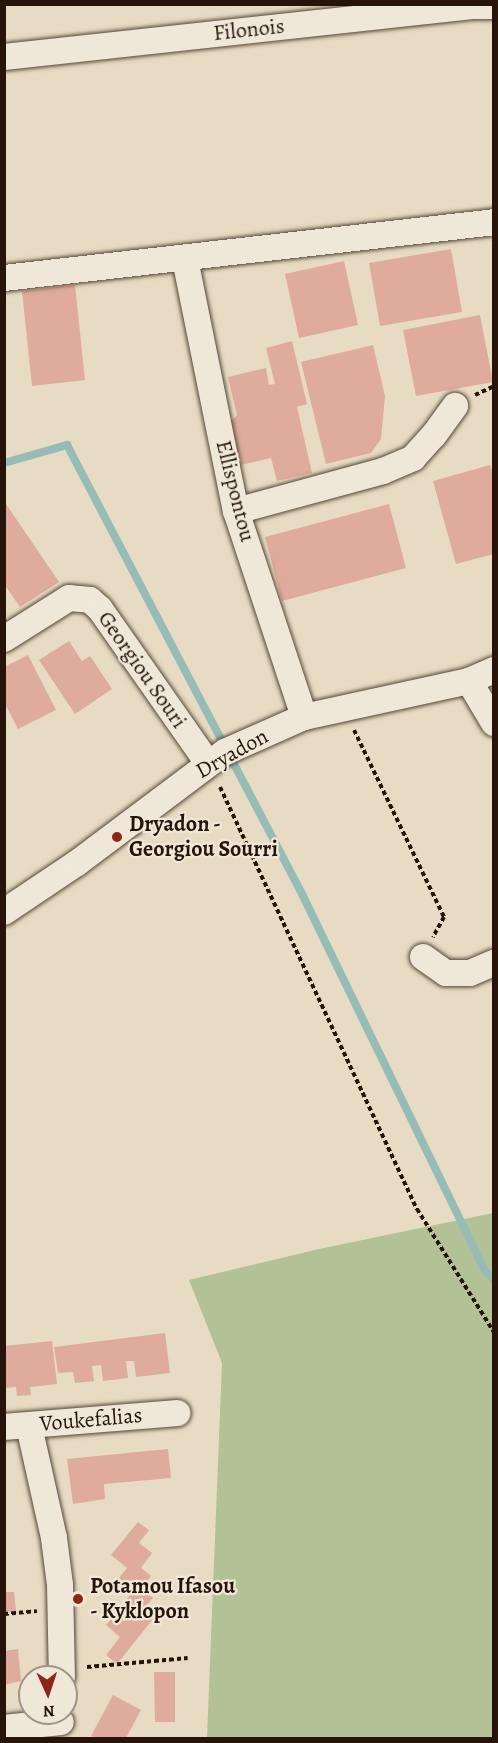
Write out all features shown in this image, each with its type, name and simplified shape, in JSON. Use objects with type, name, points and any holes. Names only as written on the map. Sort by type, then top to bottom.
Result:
[{"type":"street","name":"Filonois","points":[[4,57],[472,6],[494,6]]},
{"type":"street","points":[[4,278],[185,259],[451,225],[494,222]]},
{"type":"street","name":"Ellispontou","points":[[185,259],[236,511],[304,717]]},
{"type":"street","points":[[236,511],[383,471],[413,458],[434,435],[455,405]]},
{"type":"street","name":"Georgiou Souri","points":[[4,639],[69,597],[90,600],[100,609],[217,758]]},
{"type":"street","name":"Dryadon","points":[[4,912],[77,863],[217,758],[304,717],[469,681],[494,670]]},
{"type":"street","points":[[469,681],[494,723]]},
{"type":"street","points":[[423,957],[446,973],[470,973],[494,963]]},
{"type":"street","name":"Voukefalias","points":[[17,1426],[177,1413]]},
{"type":"street","points":[[17,1426],[54,1538],[60,1585],[62,1665]]},
{"type":"street","points":[[4,1728],[47,1725]]},
{"type":"path","points":[[344,708],[444,917],[423,957]]},
{"type":"path","points":[[217,758],[417,1209],[494,1332]]},
{"type":"path","points":[[78,1671],[188,1658]]},
{"type":"green space","points":[[493,1213],[493,1738],[207,1738],[222,1363],[189,1280],[319,1249]]},
{"type":"building","points":[[451,249],[462,312],[380,326],[369,263]]},
{"type":"building","points":[[344,261],[358,325],[299,338],[285,274]]},
{"type":"building","points":[[75,285],[85,380],[32,386],[22,291]]},
{"type":"building","points":[[480,315],[493,382],[416,396],[403,330]]},
{"type":"building","points":[[292,341],[307,404],[297,407],[312,473],[277,481],[271,458],[241,465],[231,421],[237,415],[228,377],[266,368],[269,385],[275,384],[266,348]]},
{"type":"building","points":[[373,345],[385,396],[381,439],[371,453],[326,464],[301,362]]},
{"type":"building","points":[[490,465],[494,477],[494,554],[456,564],[433,481]]},
{"type":"building","points":[[4,501],[59,582],[20,607],[4,584]]},
{"type":"building","points":[[389,504],[406,568],[282,601],[265,537]]},
{"type":"building","points":[[69,641],[82,661],[90,656],[112,689],[75,714],[39,660]]},
{"type":"building","points":[[28,655],[56,710],[18,729],[4,702],[4,667]]},
{"type":"building","points":[[165,1333],[170,1373],[136,1377],[134,1361],[126,1361],[128,1378],[103,1381],[101,1365],[92,1366],[94,1381],[75,1383],[73,1372],[58,1373],[54,1347]]},
{"type":"building","points":[[52,1341],[57,1384],[30,1387],[31,1395],[17,1396],[16,1387],[4,1388],[4,1346]]},
{"type":"building","points":[[168,1449],[171,1478],[104,1484],[105,1499],[73,1504],[67,1459]]},
{"type":"building","points":[[138,1522],[149,1530],[139,1543],[152,1553],[141,1568],[151,1576],[141,1589],[153,1598],[142,1611],[153,1619],[117,1664],[106,1655],[120,1637],[106,1625],[130,1595],[115,1583],[127,1568],[111,1555]]},
{"type":"building","points":[[4,1592],[14,1592],[16,1611],[4,1612]]},
{"type":"building","points":[[18,1649],[20,1665],[18,1682],[4,1685],[4,1651]]},
{"type":"building","points":[[154,1672],[175,1672],[175,1722],[155,1722]]},
{"type":"building","points":[[113,1695],[141,1710],[126,1738],[91,1736]]},
{"type":"waterway","points":[[4,463],[67,445],[302,894],[485,1271],[494,1279]]},
{"type":"place","name":"Dryadon - Georgiou Sourri","points":[[117,837]]},
{"type":"place","name":"Potamou Ifasou - Kyklopon","points":[[78,1599]]}]
